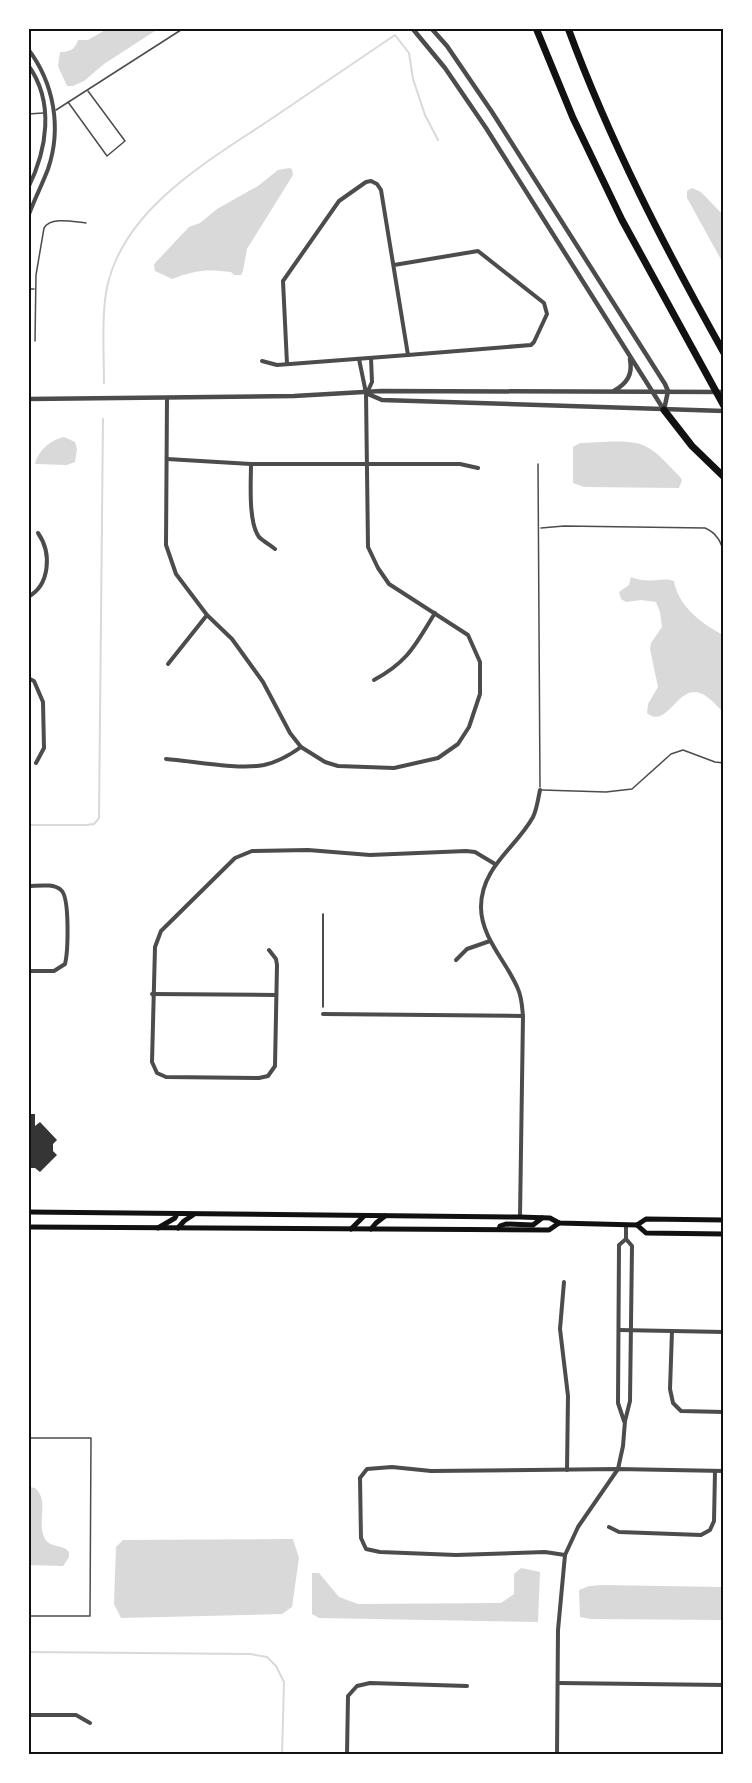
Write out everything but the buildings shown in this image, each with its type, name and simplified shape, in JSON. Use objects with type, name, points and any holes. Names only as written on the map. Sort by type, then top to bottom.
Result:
[{"type":"highway","points":[[536,28],[573,118],[622,220],[723,406]]},
{"type":"highway","points":[[568,28],[590,87],[634,185],[723,353]]},
{"type":"highway","points":[[664,410],[692,446],[723,477]]},
{"type":"main road","points":[[28,1212],[520,1217],[550,1218],[559,1223],[626,1225],[637,1225],[646,1219],[723,1220]]},
{"type":"main road","points":[[158,1228],[177,1215]]},
{"type":"main road","points":[[178,1228],[194,1215]]},
{"type":"main road","points":[[351,1229],[364,1216]]},
{"type":"main road","points":[[371,1229],[375,1223],[386,1216]]},
{"type":"main road","points":[[499,1229],[502,1224],[533,1225],[542,1218]]},
{"type":"main road","points":[[28,1227],[549,1230],[559,1223]]},
{"type":"main road","points":[[637,1225],[646,1233],[723,1234]]},
{"type":"street","points":[[412,28],[445,68],[486,128],[664,410]]},
{"type":"street","points":[[432,28],[492,112],[668,391],[664,410]]},
{"type":"street","points":[[28,49],[45,76],[51,92],[54,111],[50,161],[28,217]]},
{"type":"street","points":[[28,65],[41,90],[45,112],[42,154],[28,188]]},
{"type":"street","points":[[287,364],[283,281],[339,201],[366,182],[375,182],[381,190],[408,355]]},
{"type":"street","points":[[262,361],[271,364],[287,364],[531,345],[537,337],[547,311],[544,303],[478,251],[394,265]]},
{"type":"street","points":[[614,391],[628,380],[632,368],[630,357]]},
{"type":"street","points":[[366,393],[372,382],[371,358]]},
{"type":"street","points":[[166,398],[166,544],[176,574],[207,615],[232,639],[262,682],[290,733],[301,747],[325,762],[338,766],[394,768],[438,758],[458,744],[469,727],[480,694],[480,662],[468,634],[389,584],[368,547],[366,393],[359,359]]},
{"type":"street","points":[[28,399],[166,398],[392,391],[723,392]]},
{"type":"street","points":[[366,393],[382,400],[723,411]]},
{"type":"street","points":[[167,459],[251,464],[460,464],[477,468]]},
{"type":"street","points":[[251,464],[254,523],[259,536],[275,549]]},
{"type":"street","points":[[28,597],[39,591],[45,581],[45,543],[38,533]]},
{"type":"street","points":[[374,680],[394,670],[409,654],[435,613]]},
{"type":"street","points":[[168,664],[207,615]]},
{"type":"street","points":[[28,678],[34,681],[43,702],[44,748],[36,763]]},
{"type":"street","points":[[166,759],[239,766],[263,765],[284,758],[301,747]]},
{"type":"street","points":[[520,1217],[524,1016],[518,989],[483,925],[481,908],[485,882],[495,864],[529,823],[536,810],[540,790]]},
{"type":"street","points":[[269,950],[276,959],[277,965],[275,1066],[267,1076],[259,1078],[166,1077],[157,1073],[152,1062],[155,947],[161,931],[235,858],[252,851],[308,850],[370,855],[466,851],[475,852],[495,864]]},
{"type":"street","points":[[28,886],[53,886],[61,890],[66,900],[67,913],[65,964],[54,971],[28,970]]},
{"type":"street","points":[[456,960],[467,949],[490,941]]},
{"type":"street","points":[[152,994],[276,995]]},
{"type":"street","points":[[323,1014],[524,1016]]},
{"type":"street","points":[[557,1755],[558,1630],[565,1555],[578,1527],[618,1469],[630,1401],[632,1246],[626,1239],[626,1225]]},
{"type":"street","points":[[625,1421],[618,1402],[618,1330],[619,1245],[626,1239]]},
{"type":"street","points":[[564,1282],[560,1329],[568,1396],[567,1470]]},
{"type":"street","points":[[618,1330],[723,1332]]},
{"type":"street","points":[[672,1331],[670,1389],[673,1403],[681,1411],[723,1412]]},
{"type":"street","points":[[565,1555],[545,1552],[456,1555],[380,1552],[366,1549],[361,1538],[360,1478],[368,1469],[392,1467],[431,1471],[618,1469],[723,1471]]},
{"type":"street","points":[[609,1527],[619,1532],[701,1535],[710,1530],[714,1521],[715,1471]]},
{"type":"street","points":[[347,1755],[348,1696],[357,1686],[370,1683],[466,1686]]},
{"type":"street","points":[[558,1683],[723,1685]]},
{"type":"street","points":[[28,1715],[76,1715],[90,1723]]},
{"type":"lane","points":[[28,114],[54,111],[184,28]]},
{"type":"lane","points":[[68,102],[107,156],[124,141],[87,90]]},
{"type":"lane","points":[[35,341],[37,261],[46,224],[55,221],[86,223]]},
{"type":"lane","points":[[28,290],[35,289]]},
{"type":"lane","points":[[538,464],[540,790],[606,792],[632,789],[672,754],[683,750],[716,762],[723,762]]},
{"type":"lane","points":[[539,529],[564,526],[705,528],[713,531],[718,537],[723,555]]},
{"type":"lane","points":[[28,1438],[90,1438],[90,1616],[28,1616]]},
{"type":"path","points":[[323,914],[323,1014]]},
{"type":"shaded area","points":[[107,29],[158,29],[104,64],[84,81],[67,86],[58,66],[60,52],[71,50],[78,40],[88,40]]},
{"type":"shaded area","points":[[292,169],[293,175],[247,249],[241,275],[208,271],[195,272],[172,279],[155,271],[156,262],[189,227],[200,223],[217,209],[258,186],[278,170]]},
{"type":"shaded area","points":[[692,188],[701,192],[723,215],[723,263],[687,198],[687,191]]},
{"type":"shaded area","points":[[64,437],[75,442],[77,449],[75,462],[67,465],[35,464],[45,447]]},
{"type":"shaded area","points":[[622,442],[645,446],[680,477],[682,480],[679,488],[584,487],[573,483],[573,447],[580,443]]},
{"type":"shaded area","points":[[631,577],[674,581],[680,598],[692,613],[723,635],[723,712],[707,696],[692,692],[678,700],[660,716],[654,717],[647,713],[648,704],[658,687],[650,649],[651,643],[662,627],[656,602],[641,600],[626,602],[621,599],[619,592],[629,585]]},
{"type":"shaded area","points":[[29,1487],[35,1488],[42,1499],[42,1526],[45,1539],[50,1544],[69,1552],[69,1557],[63,1566],[29,1565]]},
{"type":"shaded area","points":[[293,1539],[299,1558],[292,1607],[282,1614],[121,1618],[114,1604],[116,1547],[123,1540]]},
{"type":"shaded area","points":[[521,1568],[540,1572],[538,1622],[319,1618],[312,1614],[312,1573],[319,1573],[339,1597],[358,1604],[501,1603],[514,1594],[514,1574]]},
{"type":"shaded area","points":[[602,1585],[723,1587],[723,1620],[580,1617],[579,1590]]},
{"type":"waterway","points":[[104,383],[104,306],[108,283],[118,256],[133,231],[152,208],[222,151],[395,35],[409,53],[413,79],[425,115],[438,140]]},
{"type":"waterway","points":[[28,825],[86,825],[94,824],[99,818],[103,419]]},
{"type":"waterway","points":[[28,1652],[250,1654],[267,1657],[276,1666],[284,1682],[282,1754]]}]
